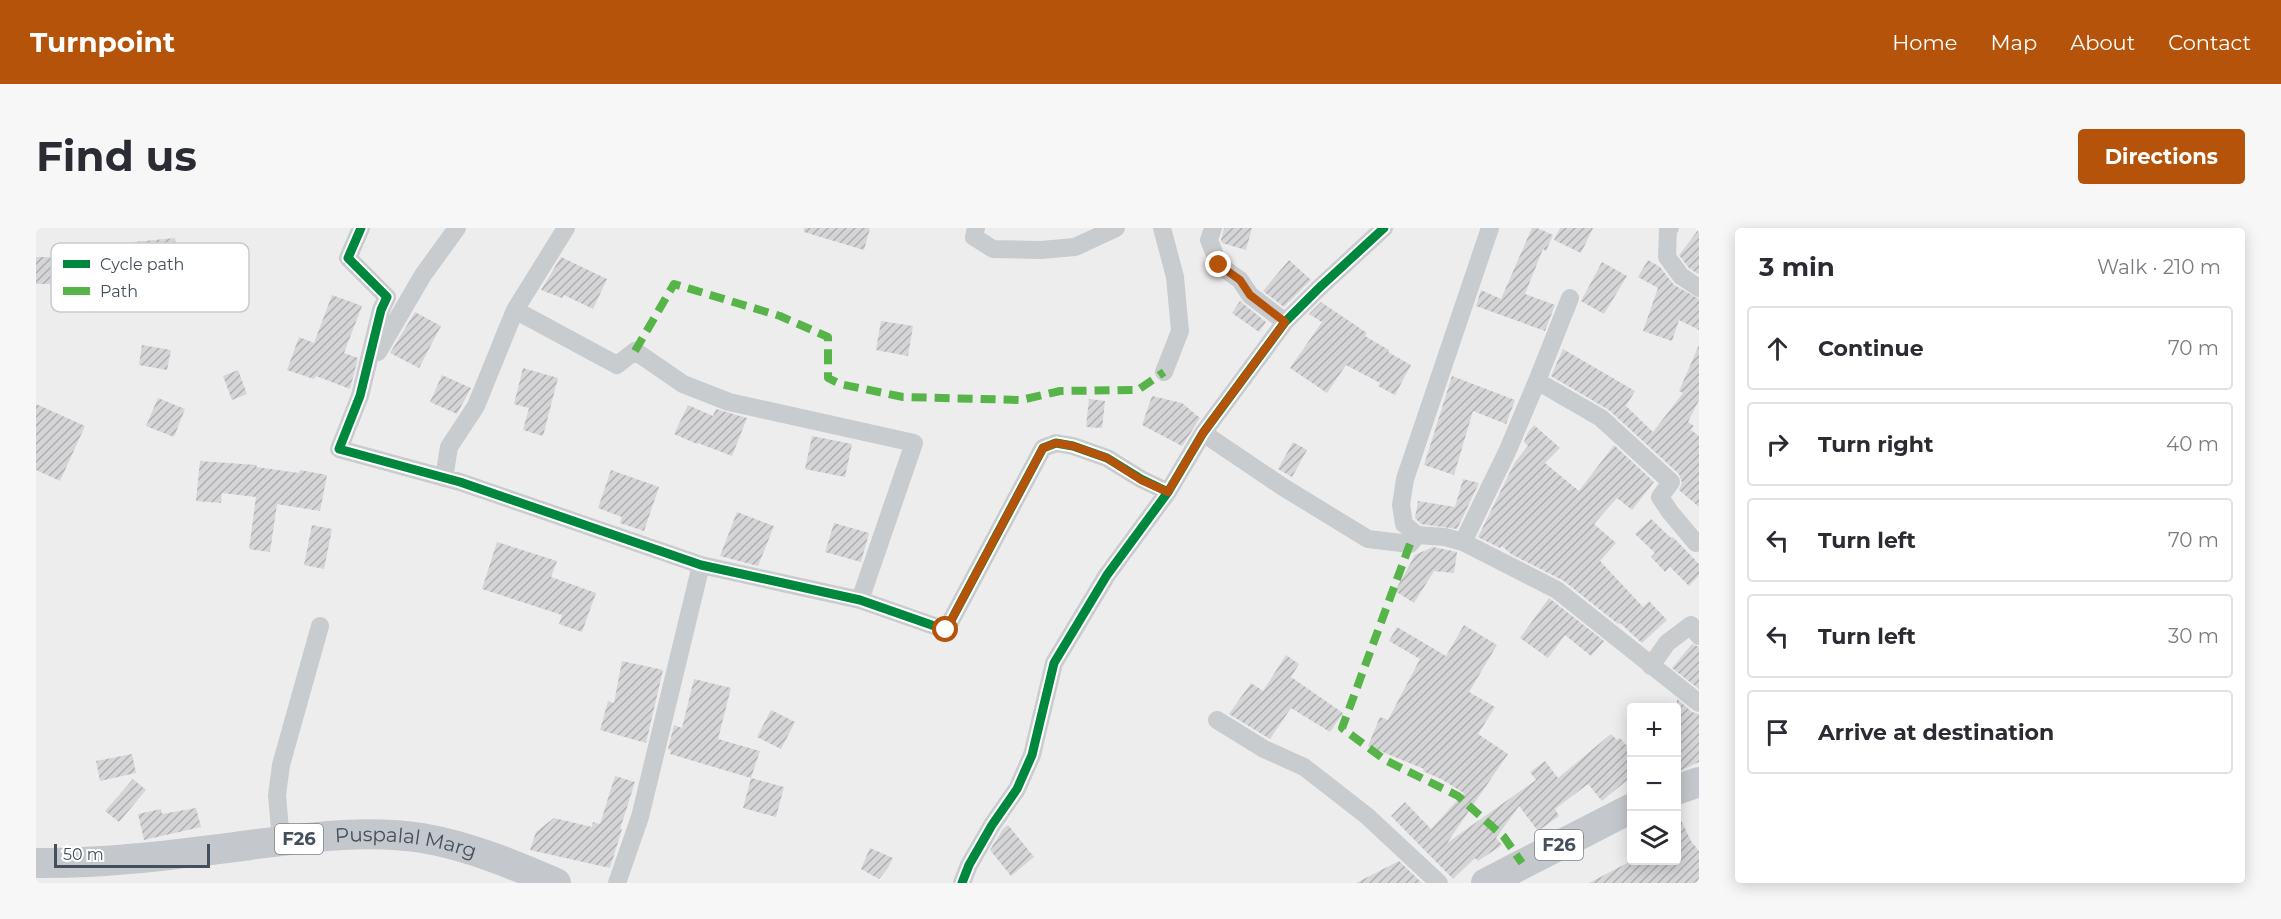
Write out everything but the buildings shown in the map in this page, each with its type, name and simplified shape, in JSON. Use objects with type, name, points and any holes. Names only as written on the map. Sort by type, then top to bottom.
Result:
[{"type":"main road","points":[[1681,789],[1699,782]]},
{"type":"main road","name":"F26","points":[[1486,883],[1627,811]]},
{"type":"main road","name":"Puspalal Marg","points":[[36,863],[176,855],[323,836],[376,834],[421,838],[456,845],[498,858],[556,883]]},
{"type":"street","points":[[361,228],[348,258],[387,297],[381,310],[360,396],[339,449],[444,478],[701,565],[860,600],[946,630],[1043,448],[1056,443],[1107,458],[1141,480],[1168,492]]},
{"type":"street","points":[[366,372],[423,274],[457,228]]},
{"type":"street","points":[[444,478],[449,447],[476,406],[515,310],[566,228]]},
{"type":"street","points":[[976,228],[974,237],[993,249],[1041,250],[1075,247],[1116,228]]},
{"type":"street","points":[[1162,228],[1174,277],[1180,331],[1164,372]]},
{"type":"street","points":[[1213,228],[1209,240],[1219,265],[1240,280],[1250,295],[1285,322]]},
{"type":"street","points":[[962,883],[992,825],[1017,789],[1028,763],[1054,663],[1107,575],[1168,492],[1203,433],[1285,322],[1384,228]]},
{"type":"street","points":[[1490,228],[1404,479],[1401,505],[1404,524],[1417,534],[1445,537],[1463,542],[1557,590],[1699,703]]},
{"type":"street","points":[[1670,228],[1666,257],[1681,276],[1699,288]]},
{"type":"street","points":[[1463,542],[1507,452],[1570,298]]},
{"type":"street","points":[[515,310],[617,365],[635,351],[683,384],[729,402],[914,443],[860,600]]},
{"type":"street","points":[[1537,381],[1601,418],[1671,482],[1660,497],[1696,543]]},
{"type":"street","points":[[1203,433],[1283,487],[1368,539],[1410,544],[1417,534]]},
{"type":"street","points":[[617,883],[640,817],[701,565]]},
{"type":"street","points":[[1651,666],[1666,643],[1691,625],[1699,636]]},
{"type":"street","points":[[281,842],[277,795],[280,765],[320,626]]},
{"type":"street","points":[[1217,720],[1264,749],[1304,767],[1367,816],[1439,883]]},
{"type":"marked path","points":[[635,351],[674,284],[780,316],[828,337],[828,378],[840,384],[903,397],[1021,400],[1060,391],[1138,390],[1164,372]]},
{"type":"marked path","points":[[1410,544],[1342,728],[1385,760],[1458,796],[1504,837],[1522,863]]},
{"type":"cycle path","points":[[361,228],[348,258],[387,297],[381,310],[360,396],[339,449],[460,482],[701,565],[860,600],[946,630],[1043,448],[1056,443],[1073,446],[1107,458],[1168,492]]},
{"type":"cycle path","points":[[962,883],[969,865],[992,825],[1017,789],[1032,755],[1054,663],[1107,575],[1168,492],[1203,433],[1285,322],[1384,228]]},
{"type":"route","points":[[946,630],[1043,448],[1056,443],[1073,446],[1107,458],[1141,480],[1168,492],[1203,433],[1285,322],[1250,295],[1240,280],[1219,265]]}]
